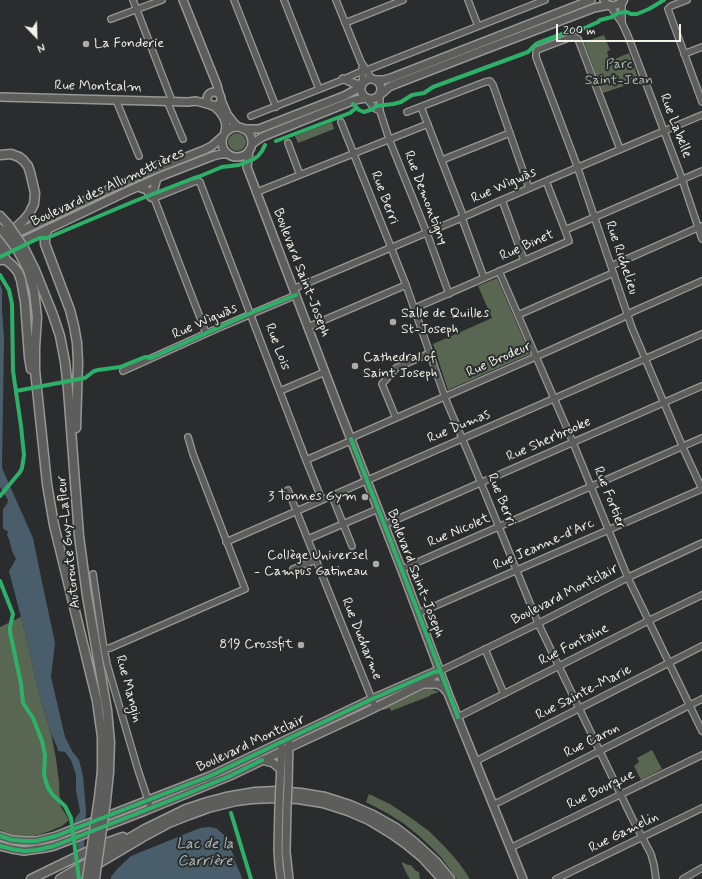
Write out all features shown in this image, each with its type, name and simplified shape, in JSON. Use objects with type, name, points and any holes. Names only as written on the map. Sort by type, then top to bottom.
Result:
[{"type":"highway","points":[[0,155],[14,155],[25,162],[31,174],[35,193],[34,204],[26,219],[1,240],[1,251],[3,260],[14,267],[18,272],[23,289],[29,357],[39,409]]},
{"type":"highway","name":"Autoroute Guy-Lafleur","points":[[2,222],[10,240],[21,249],[32,263],[47,299],[62,344],[68,381],[78,528],[84,573],[105,695],[110,742],[85,876]]},
{"type":"highway","points":[[47,230],[44,238],[45,244],[70,310],[77,347],[78,362],[74,479]]},
{"type":"highway","name":"Autoroute Guy-Lafleur","points":[[21,249],[31,277],[36,302],[37,322],[35,364],[43,459],[50,505],[98,706],[105,772],[105,806],[94,879]]},
{"type":"highway","points":[[31,879],[103,844],[145,829],[207,802],[243,794],[287,792],[313,795],[334,800],[350,805],[388,823],[420,847],[436,862],[450,879]]},
{"type":"highway","points":[[60,879],[85,876],[95,862],[174,821],[198,811],[241,800],[282,798],[308,800],[329,805],[354,813],[372,821],[410,847],[442,879]]},
{"type":"highway","points":[[75,876],[145,829]]},
{"type":"highway","points":[[26,879],[45,872]]},
{"type":"main road","points":[[183,0],[227,114],[233,122],[250,134],[252,140],[250,148]]},
{"type":"main road","points":[[224,134],[231,128],[259,129],[344,96],[357,89],[367,80],[387,79],[592,0]]},
{"type":"main road","points":[[231,156],[242,156],[262,136],[352,101],[360,99],[373,100],[389,87],[466,56],[594,8],[608,4],[617,6],[622,1]]},
{"type":"main road","points":[[214,79],[213,88],[209,94],[208,102],[220,112],[224,118],[226,125],[221,143],[222,146],[231,156],[247,167]]},
{"type":"main road","points":[[343,79],[362,85]]},
{"type":"main road","points":[[374,80],[381,86],[380,94]]},
{"type":"main road","points":[[362,85],[362,96],[366,99]]},
{"type":"main road","points":[[209,94],[215,92],[220,97]]},
{"type":"main road","name":"Rue Montcalm","points":[[196,101],[209,94]]},
{"type":"main road","points":[[212,105],[218,105],[220,97]]},
{"type":"main road","name":"Rue Montcalm","points":[[0,98],[196,101],[212,105]]},
{"type":"main road","name":"Boulevard des Allumettières","points":[[1,240],[143,174],[204,150],[212,146],[224,134]]},
{"type":"main road","name":"Boulevard Saint-Joseph","points":[[250,148],[247,167],[256,192],[419,613],[449,696],[523,879]]},
{"type":"main road","name":"Boulevard des Allumettières","points":[[1,251],[157,178],[212,156],[221,154],[231,156]]},
{"type":"main road","points":[[154,198],[154,188],[157,178]]},
{"type":"main road","points":[[138,187],[147,190],[151,197],[154,198]]},
{"type":"main road","name":"Boulevard Montclair","points":[[0,836],[18,841],[30,841],[48,838],[97,820],[210,776],[372,699],[434,672],[440,671]]},
{"type":"main road","name":"Boulevard Montclair","points":[[0,846],[30,851],[54,846],[151,809],[220,780],[375,707],[423,684],[440,671]]},
{"type":"main road","points":[[423,684],[437,684],[443,687],[449,696]]},
{"type":"main road","points":[[286,740],[289,747],[286,852],[289,879]]},
{"type":"main road","points":[[281,879],[278,853],[280,769],[282,751],[286,740]]},
{"type":"main road","points":[[262,760],[272,763],[280,769]]},
{"type":"street","points":[[133,0],[183,139]]},
{"type":"street","points":[[111,19],[162,0]]},
{"type":"street","points":[[234,0],[276,107]]},
{"type":"street","points":[[284,0],[319,89]]},
{"type":"street","points":[[336,0],[365,71],[374,80]]},
{"type":"street","points":[[346,23],[403,0]]},
{"type":"street","points":[[468,0],[478,26]]},
{"type":"street","points":[[251,116],[545,0]]},
{"type":"street","points":[[687,0],[671,6],[668,9],[702,102]]},
{"type":"street","name":"Rue Labelle","points":[[622,1],[622,23]]},
{"type":"street","name":"Rue Labelle","points":[[608,4],[622,23],[700,227],[702,239]]},
{"type":"street","name":"Rue Richelieu","points":[[620,149],[577,37],[573,36],[539,49],[536,52],[536,55],[577,167],[628,315],[645,359],[702,489]]},
{"type":"street","points":[[684,54],[702,48]]},
{"type":"street","points":[[362,85],[365,71]]},
{"type":"street","points":[[408,112],[490,81],[529,188]]},
{"type":"street","name":"Rue Demontigny","points":[[380,94],[380,111],[389,139],[449,294]]},
{"type":"street","name":"Rue Demontigny","points":[[366,99],[374,108],[380,111]]},
{"type":"street","points":[[116,100],[139,156]]},
{"type":"street","points":[[421,107],[462,213],[462,218],[484,278]]},
{"type":"street","name":"Rue Wìgwàs","points":[[123,371],[251,314],[294,292],[426,232],[702,115]]},
{"type":"street","name":"Rue Berri","points":[[342,122],[415,308],[445,396],[498,527],[538,623],[653,860],[656,879]]},
{"type":"street","points":[[256,192],[428,124]]},
{"type":"street","points":[[442,160],[510,133]]},
{"type":"street","points":[[288,143],[300,175]]},
{"type":"street","name":"Rue Binet","points":[[415,308],[570,241],[565,230],[702,171]]},
{"type":"street","name":"Rue Lois","points":[[154,198],[196,181],[200,182],[322,500]]},
{"type":"street","points":[[546,181],[565,230]]},
{"type":"street","points":[[154,198],[206,333]]},
{"type":"street","points":[[502,200],[524,260]]},
{"type":"street","points":[[611,266],[700,227]]},
{"type":"street","name":"Rue Fortier","points":[[499,271],[555,399],[628,578],[702,731]]},
{"type":"street","points":[[518,315],[613,273]]},
{"type":"street","name":"Rue Brodeur","points":[[306,460],[348,442],[356,435],[702,281]]},
{"type":"street","points":[[308,327],[406,285]]},
{"type":"street","name":"Rue Dumas","points":[[226,542],[702,334]]},
{"type":"street","points":[[396,418],[382,384],[396,368],[430,353]]},
{"type":"street","points":[[280,391],[325,372]]},
{"type":"street","name":"Rue Sherbrooke","points":[[384,525],[702,386]]},
{"type":"street","points":[[104,649],[110,648],[245,589],[193,454],[188,437]]},
{"type":"street","name":"Rue Nicolet","points":[[402,569],[702,438]]},
{"type":"street","name":"Rue Jeanne-d'Arc","points":[[419,613],[702,489]]},
{"type":"street","name":"Rue Ducharme","points":[[288,490],[375,707]]},
{"type":"street","points":[[332,496],[352,546]]},
{"type":"street","points":[[308,539],[378,509]]},
{"type":"street","name":"Boulevard Montclair","points":[[440,671],[702,543]]},
{"type":"street","points":[[294,569],[316,560]]},
{"type":"street","name":"Rue Mangin","points":[[93,574],[104,649],[151,809]]},
{"type":"street","name":"Rue Fontaine","points":[[458,717],[702,595]]},
{"type":"street","name":"Rue Sainte-Marie","points":[[476,761],[702,646]]},
{"type":"street","points":[[485,649],[504,694]]},
{"type":"street","name":"Rue Caron","points":[[493,804],[702,699]]},
{"type":"street","name":"Rue Bourque","points":[[510,848],[702,755]]},
{"type":"street","name":"Rue Gamelin","points":[[556,879],[702,808]]},
{"type":"street","points":[[683,879],[702,868]]},
{"type":"green space","name":"Parc Saint-Jean","points":[[604,35],[610,50],[607,52],[610,61],[629,53],[639,81],[603,93],[584,42]]},
{"type":"green space","points":[[332,122],[334,129],[298,143],[295,136]]},
{"type":"green space","points":[[237,133],[243,136],[246,142],[243,148],[237,151],[231,148],[228,142],[231,136]]},
{"type":"green space","points":[[497,278],[530,354],[448,390],[433,344],[492,318],[478,286]]},
{"type":"green space","points":[[21,617],[39,694],[51,733],[59,782],[60,805],[69,820],[62,826],[50,831],[28,837],[14,836],[0,830],[0,627]]},
{"type":"green space","points":[[425,689],[432,689],[439,692],[391,711],[390,708],[383,710],[382,708]]},
{"type":"green space","points":[[652,750],[662,769],[641,780],[634,766],[639,762],[637,758]]},
{"type":"green space","points":[[369,794],[390,804],[429,831],[459,863],[470,879],[457,879],[441,857],[418,835],[403,823],[366,802]]},
{"type":"green space","points":[[402,862],[411,865],[416,871],[419,872],[420,879],[410,879]]},
{"type":"water","points":[[0,284],[2,290],[4,339],[2,468],[33,538],[55,643],[51,677],[65,737],[72,751],[79,760],[83,776],[86,810],[84,848],[88,879],[82,879],[74,823],[80,812],[76,790],[76,775],[71,760],[65,752],[58,751],[51,733],[39,694],[9,571],[16,559],[7,535],[8,531],[3,528],[3,509],[8,500],[0,487]]},
{"type":"water","name":"Lac de la Carrière","points":[[200,828],[216,828],[224,835],[234,856],[242,879],[111,879],[118,868],[131,856]]},
{"type":"cycle path","points":[[353,104],[359,110],[364,112],[373,109],[376,106],[401,102],[412,95],[424,93],[433,87],[528,52],[538,43],[565,33],[578,31],[618,13],[627,12],[637,14],[664,0]]},
{"type":"cycle path","points":[[276,141],[350,113],[356,108]]},
{"type":"cycle path","points":[[0,257],[35,240],[47,238],[135,201],[222,167],[239,165],[254,159],[262,151],[265,145]]},
{"type":"cycle path","points":[[0,275],[9,290],[12,304],[13,371],[24,455],[20,472],[0,496]]},
{"type":"cycle path","points":[[16,391],[85,378],[94,371],[120,367],[145,357],[151,358],[251,313],[296,295]]},
{"type":"cycle path","points":[[351,439],[458,717]]},
{"type":"cycle path","points":[[0,581],[13,614],[10,632],[21,684],[23,703],[33,718],[42,741],[45,755],[44,775],[48,788],[65,806],[71,818],[79,879]]},
{"type":"cycle path","points":[[0,836],[12,840],[25,841],[36,841],[56,836],[210,776],[372,699],[434,672],[440,671]]},
{"type":"cycle path","points":[[0,846],[24,851],[54,846],[230,776],[262,760]]},
{"type":"cycle path","points":[[231,813],[251,879]]},
{"type":"place","name":"La Fonderie","points":[[86,44]]},
{"type":"place","name":"Salle de Quilles St-Joseph","points":[[393,322]]},
{"type":"place","name":"Cathedral of Saint Joseph","points":[[355,366]]},
{"type":"place","name":"3 Tonnes Gym","points":[[365,497]]},
{"type":"place","name":"Collège Universel - Campus Gatineau","points":[[376,564]]},
{"type":"place","name":"819 Crossfit","points":[[301,645]]}]
